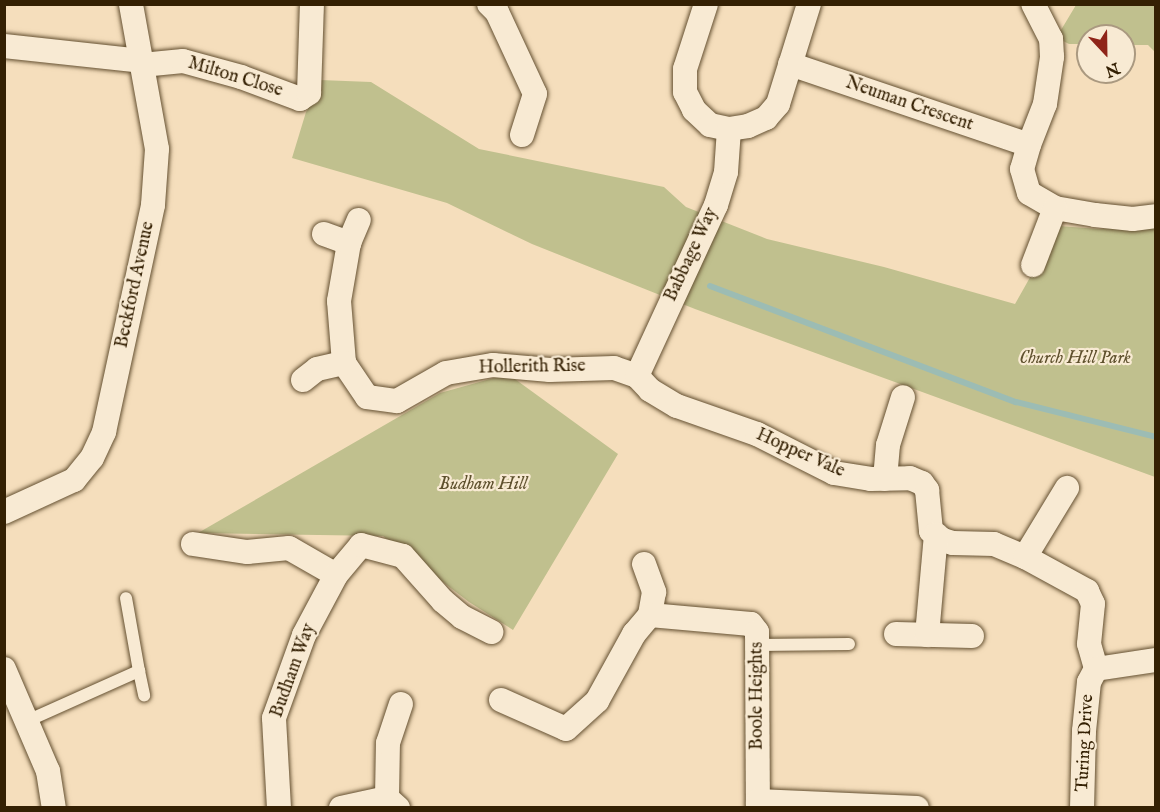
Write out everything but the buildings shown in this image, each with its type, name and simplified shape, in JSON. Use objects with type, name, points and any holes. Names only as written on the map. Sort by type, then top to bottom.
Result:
[{"type":"street","name":"Beckford Avenue","points":[[4,513],[74,480],[92,458],[104,432],[153,205],[157,149],[130,4]]},
{"type":"street","name":"Milton Close","points":[[142,63],[183,61],[241,77],[300,99],[309,93],[312,4]]},
{"type":"street","points":[[489,4],[497,12],[535,94],[522,135]]},
{"type":"street","points":[[706,4],[685,69],[685,92],[694,110],[710,124],[729,129],[748,126],[766,118],[778,104],[809,4]]},
{"type":"street","points":[[1033,4],[1051,39],[1052,57],[1045,104],[1022,169],[1029,193],[1055,208],[1133,219],[1155,216]]},
{"type":"street","points":[[4,46],[142,63]]},
{"type":"street","name":"Neuman Crescent","points":[[790,64],[1029,145]]},
{"type":"street","name":"Babbage Way","points":[[637,376],[716,206],[726,172],[729,129]]},
{"type":"street","points":[[1033,265],[1055,208]]},
{"type":"street","name":"Hollerith Rise","points":[[360,220],[349,243],[339,301],[344,363],[367,397],[397,400],[446,373],[493,365],[550,370],[614,368],[637,376]]},
{"type":"street","points":[[324,234],[349,243]]},
{"type":"street","points":[[303,380],[317,369],[344,363]]},
{"type":"street","name":"Hopper Vale","points":[[637,376],[650,390],[677,406],[757,434],[834,473],[885,479],[910,478],[925,486],[929,501],[929,524],[936,534],[927,634]]},
{"type":"street","points":[[885,479],[888,445],[903,397]]},
{"type":"street","points":[[1025,557],[1067,488]]},
{"type":"street","points":[[936,534],[953,543],[994,544],[1025,557],[1087,591],[1093,604],[1089,644],[1096,669]]},
{"type":"street","points":[[193,544],[247,552],[289,548],[336,575]]},
{"type":"street","name":"Budham Way","points":[[279,807],[274,718],[304,635],[336,575],[361,545],[404,556],[443,601],[462,617],[491,632]]},
{"type":"street","points":[[501,700],[566,729],[597,701],[634,634],[650,615],[654,592],[644,564]]},
{"type":"street","name":"Boole Heights","points":[[650,615],[746,622],[751,624],[757,632],[758,804],[917,807]]},
{"type":"street","points":[[897,634],[972,636]]},
{"type":"street","name":"Turing Drive","points":[[1082,807],[1086,703],[1089,682],[1096,669],[1155,660]]},
{"type":"street","points":[[4,669],[48,771],[54,807]]},
{"type":"street","points":[[341,807],[392,803],[388,743],[401,704]]},
{"type":"lane","points":[[126,598],[144,694]]},
{"type":"lane","points":[[758,645],[849,644]]},
{"type":"lane","points":[[27,721],[139,672]]},
{"type":"green space","points":[[1076,5],[1155,5],[1155,52],[1148,45],[1136,45],[1136,24],[1076,24],[1076,44],[1069,44],[1061,40],[1058,35]]},
{"type":"green space","name":"Church Hill Park","points":[[320,80],[371,82],[479,149],[664,187],[686,207],[767,239],[884,267],[1015,304],[1059,226],[1099,229],[1155,222],[1155,477],[695,309],[532,244],[447,203],[292,158],[306,112],[315,97]]},
{"type":"green space","name":"Budham Hill","points":[[508,374],[618,454],[513,630],[469,602],[383,536],[198,533],[440,393]]},
{"type":"waterway","points":[[710,286],[1016,402],[1156,437]]}]
